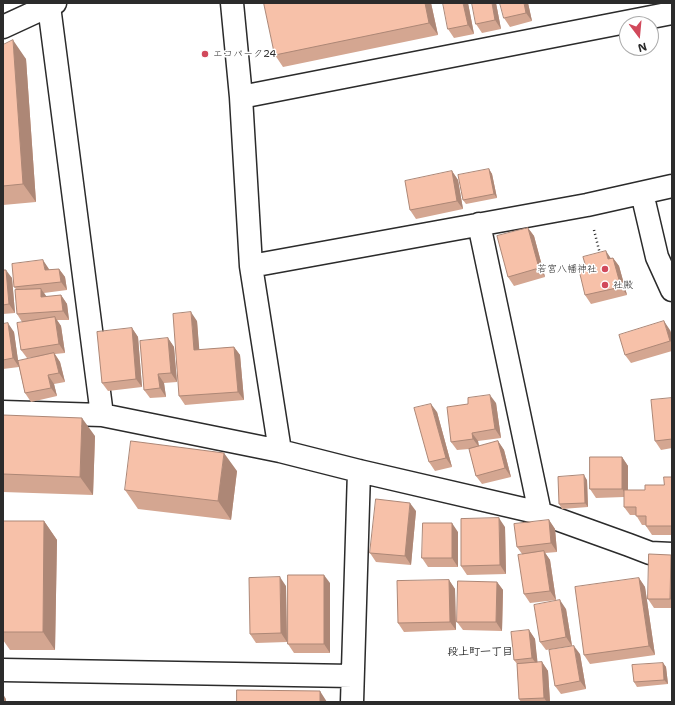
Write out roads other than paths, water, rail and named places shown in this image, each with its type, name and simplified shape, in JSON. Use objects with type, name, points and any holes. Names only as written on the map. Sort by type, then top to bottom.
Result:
[{"type":"street","points":[[232,3],[240,97],[251,266],[280,451]]},
{"type":"street","points":[[3,27],[52,5],[102,415]]},
{"type":"street","points":[[240,97],[672,13]]},
{"type":"street","points":[[251,266],[587,205],[672,186]]},
{"type":"street","points":[[642,193],[657,258],[672,290]]},
{"type":"street","points":[[479,224],[540,513]]},
{"type":"street","points":[[3,412],[102,415],[280,451],[540,513],[650,553],[672,554]]},
{"type":"street","points":[[352,702],[359,471]]},
{"type":"street","points":[[3,670],[352,676]]},
{"type":"place","name":"エコパーク24","points":[[205,54]]},
{"type":"place","name":"若宮八幡神社","points":[[605,269]]},
{"type":"place","name":"社殿","points":[[605,285]]},
{"type":"district","name":"段上町一丁目","points":[[480,652]]}]
